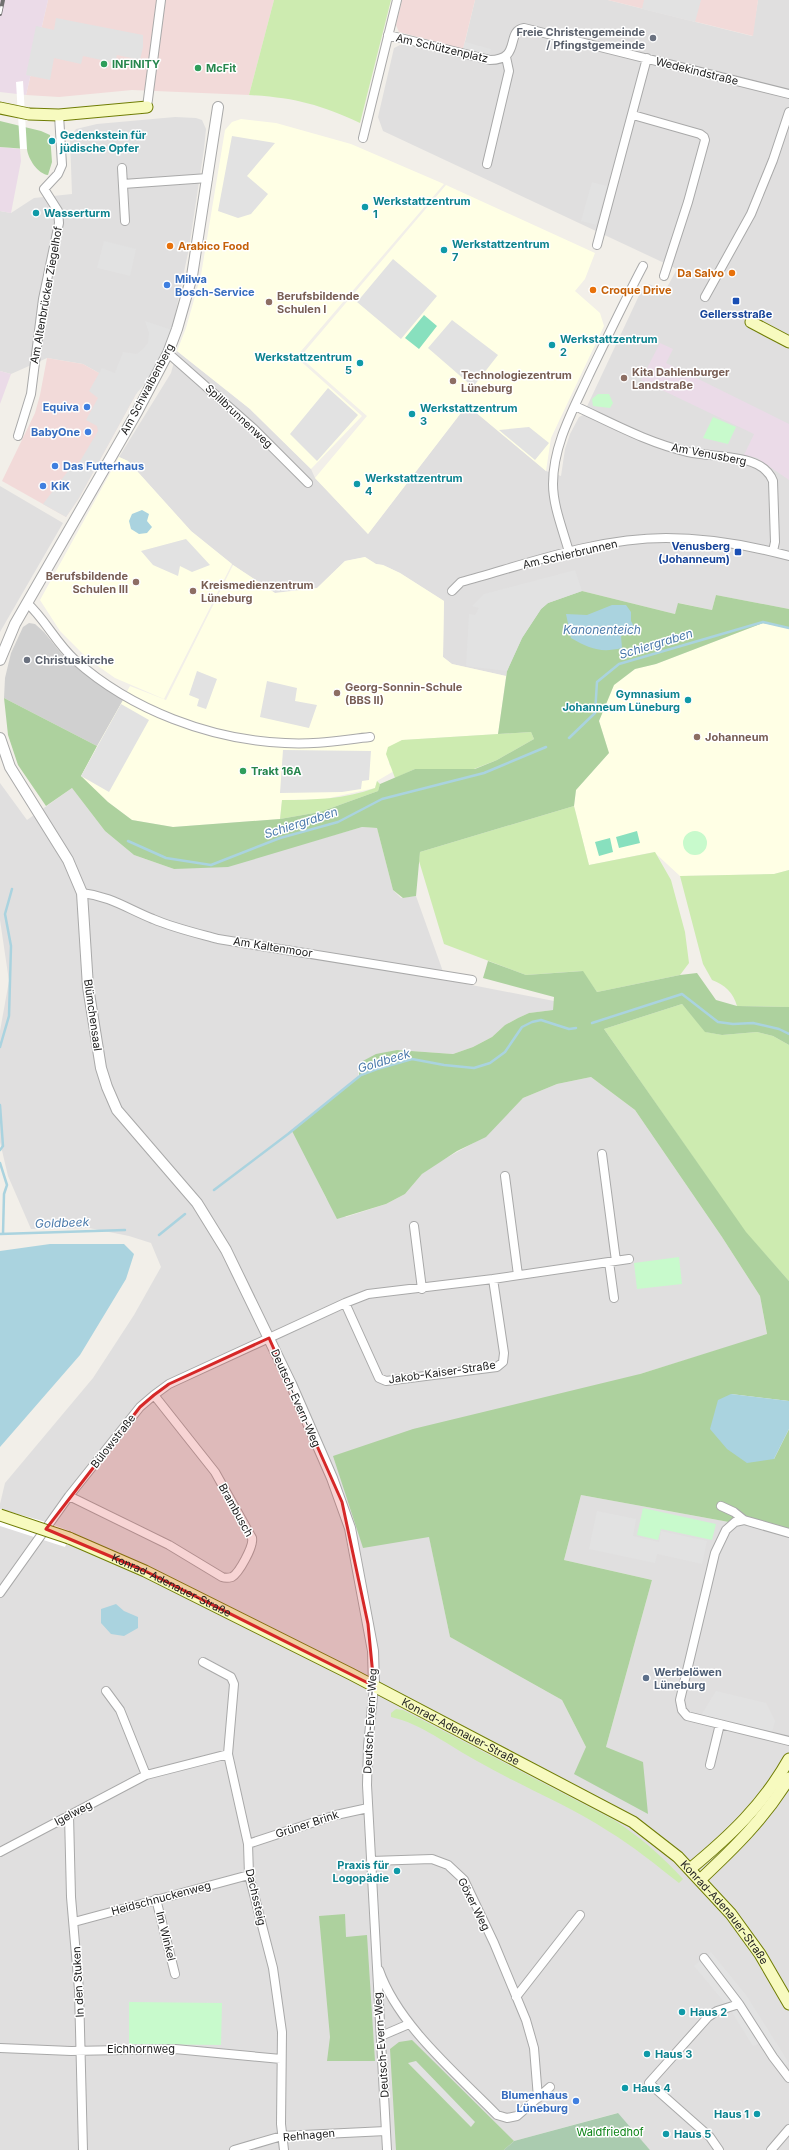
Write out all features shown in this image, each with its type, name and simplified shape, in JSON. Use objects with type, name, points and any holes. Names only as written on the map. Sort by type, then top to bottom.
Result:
[{"type":"main road","points":[[0,108],[30,114],[59,115],[147,107]]},
{"type":"main road","points":[[751,322],[789,342]]},
{"type":"main road","name":"Konrad-Adenauer-Straße","points":[[0,1515],[69,1538],[145,1571],[374,1686],[621,1815],[663,1844],[700,1880],[749,1937],[789,2004]]},
{"type":"main road","points":[[690,1869],[743,1822],[770,1788],[789,1759]]},
{"type":"main road","points":[[700,1880],[764,1817],[789,1778]]},
{"type":"street","points":[[147,107],[161,0]]},
{"type":"street","name":"Am Schützenplatz","points":[[363,138],[397,0]]},
{"type":"street","name":"Wedekindstraße","points":[[506,57],[511,52],[516,32],[524,28],[789,94]]},
{"type":"street","name":"Am Schützenplatz","points":[[388,35],[490,60],[499,60],[506,57]]},
{"type":"street","points":[[486,164],[508,70],[506,57]]},
{"type":"street","points":[[597,245],[633,116],[647,58]]},
{"type":"street","name":"Am Schwalbenberg","points":[[27,603],[137,412],[168,353],[178,329],[190,283],[208,178],[218,107]]},
{"type":"street","points":[[705,298],[751,214],[774,160],[789,112]]},
{"type":"street","name":"Am Altenbrücker Ziegelhof","points":[[18,436],[31,394],[35,352],[43,299],[59,223],[58,211],[44,189],[58,174],[62,165],[59,115]]},
{"type":"street","points":[[633,116],[700,134],[705,140],[688,202],[664,276]]},
{"type":"street","points":[[122,168],[124,221]]},
{"type":"street","points":[[123,184],[208,178]]},
{"type":"street","points":[[569,552],[554,497],[554,474],[562,434],[622,306],[643,266]]},
{"type":"street","name":"Spillbrunnenweg","points":[[168,353],[254,429],[308,482]]},
{"type":"street","name":"Am Venusberg","points":[[575,406],[657,443],[688,452],[741,459],[764,468],[770,474],[773,485],[775,542],[772,552]]},
{"type":"street","name":"Am Schierbrunnen","points":[[452,591],[461,582],[569,552],[614,543],[665,538],[718,541],[789,556]]},
{"type":"street","points":[[0,660],[7,638],[27,603],[34,609],[62,647],[85,668],[135,700],[176,720],[238,737],[286,744],[333,742],[370,737]]},
{"type":"street","name":"Blümchensaal","points":[[0,738],[10,767],[68,860],[82,893],[88,987],[101,1068],[107,1087],[118,1110],[132,1130],[206,1215],[237,1270]]},
{"type":"street","name":"Am Kaltenmoor","points":[[82,893],[110,898],[154,920],[184,930],[218,938],[472,980]]},
{"type":"street","points":[[602,1154],[613,1261],[614,1298]]},
{"type":"street","points":[[505,1176],[518,1275]]},
{"type":"street","points":[[414,1226],[422,1289]]},
{"type":"street","name":"Bülowstraße","points":[[0,1593],[69,1496],[140,1407],[169,1384],[345,1303],[368,1294],[422,1289],[629,1259]]},
{"type":"street","name":"Deutsch-Evern-Weg","points":[[237,1270],[332,1478],[346,1515],[372,1651],[374,1686],[367,1761],[368,1808],[387,2150]]},
{"type":"street","name":"Jakob-Kaiser-Straße","points":[[345,1303],[379,1378],[386,1381],[497,1367],[503,1362],[504,1353],[493,1279]]},
{"type":"street","name":"Brambusch","points":[[69,1496],[169,1545],[222,1577],[228,1578],[236,1574],[252,1546],[252,1538],[215,1472],[154,1395]]},
{"type":"street","points":[[721,1506],[734,1512],[744,1520],[789,1534]]},
{"type":"street","points":[[744,1520],[735,1522],[726,1530],[715,1553],[680,1700],[682,1710],[687,1716],[789,1741]]},
{"type":"street","name":"Dachssteig","points":[[203,1662],[234,1680],[228,1754],[248,1844],[249,1875],[273,1968],[282,2032],[282,2136],[284,2150]]},
{"type":"street","points":[[106,1691],[120,1710],[146,1775]]},
{"type":"street","points":[[710,1765],[720,1724]]},
{"type":"street","name":"Igelweg","points":[[0,1852],[146,1775],[228,1754]]},
{"type":"street","name":"Grüner Brink","points":[[248,1844],[336,1815],[368,1808]]},
{"type":"street","name":"In den Stuken","points":[[69,1815],[70,1871],[79,1980],[83,2150]]},
{"type":"street","name":"Göxer Weg","points":[[370,1860],[424,1858],[442,1861],[455,1869],[468,1890],[526,2020],[534,2048],[538,2098]]},
{"type":"street","name":"Heidschnuckenweg","points":[[74,1922],[249,1875]]},
{"type":"street","name":"Im Winkel","points":[[156,1899],[175,1974]]},
{"type":"street","points":[[516,1997],[580,1915]]},
{"type":"street","points":[[704,1958],[739,2004],[773,2057],[789,2078]]},
{"type":"street","points":[[376,1960],[387,1990],[409,2024],[497,2115],[507,2118],[517,2116],[550,2088]]},
{"type":"street","points":[[719,2150],[710,2137],[649,2083],[708,2017],[717,2011],[739,2004]]},
{"type":"street","points":[[381,2036],[409,2024]]},
{"type":"street","name":"Eichhornweg","points":[[0,2048],[81,2050],[175,2049],[281,2059]]},
{"type":"street","points":[[772,2149],[789,2129]]},
{"type":"street","name":"Rehhagen","points":[[234,2150],[282,2136],[386,2131]]},
{"type":"highlighted area","points":[[269,1338],[342,1502],[368,1624],[374,1686],[145,1571],[46,1529],[140,1407],[154,1395],[169,1384]]},
{"type":"shaded area","points":[[0,0],[48,0],[26,95],[0,92]]},
{"type":"shaded area","points":[[48,0],[274,0],[249,95],[132,90],[59,97],[26,95]]},
{"type":"shaded area","points":[[402,0],[475,0],[463,49],[399,32],[396,25]]},
{"type":"shaded area","points":[[475,0],[608,0],[752,36],[758,0],[789,0],[789,609],[716,595],[712,610],[679,603],[675,614],[582,591],[507,671],[506,676],[452,664],[443,657],[444,601],[400,573],[383,565],[376,564],[365,557],[345,561],[317,588],[275,593],[233,565],[191,531],[128,461],[119,457],[171,373],[177,351],[250,409],[311,469],[315,478],[368,534],[467,405],[546,471],[561,476],[565,449],[570,434],[579,417],[583,415],[643,287],[649,284],[665,291],[677,269],[383,131],[378,117],[394,48],[400,45],[406,45],[461,58]]},
{"type":"shaded area","points":[[608,0],[758,0],[753,36]]},
{"type":"shaded area","points":[[644,0],[701,0],[695,22],[642,9]]},
{"type":"shaded area","points":[[56,18],[143,35],[143,47],[140,60],[117,55],[115,63],[83,56],[81,64],[54,58],[50,80],[26,75],[36,26],[54,30]]},
{"type":"shaded area","points":[[465,42],[491,49],[489,56],[463,49]]},
{"type":"shaded area","points":[[175,117],[196,118],[202,120],[206,129],[204,149],[189,248],[172,330],[136,394],[83,364],[47,358],[11,374],[0,371],[0,211],[11,213],[34,198],[72,194],[70,138],[76,129],[97,124]]},
{"type":"shaded area","name":"Berufsbildende Schulen I","points":[[241,119],[276,123],[351,144],[444,184],[296,357],[362,416],[311,469],[250,409],[177,351],[186,328],[201,275],[225,130],[232,122]]},
{"type":"shaded area","points":[[232,136],[275,143],[247,176],[268,194],[251,214],[238,218],[218,211]]},
{"type":"shaded area","points":[[0,147],[20,149],[21,161],[11,213],[0,211]]},
{"type":"shaded area","points":[[592,182],[607,186],[596,225],[581,221]]},
{"type":"shaded area","name":"Technologiezentrum Lüneburg","points":[[446,185],[595,253],[585,279],[575,291],[600,313],[604,326],[551,438],[546,471],[467,405],[368,534],[315,478],[367,416],[300,357]]},
{"type":"shaded area","points":[[104,241],[136,249],[130,276],[97,268]]},
{"type":"shaded area","points":[[393,259],[437,296],[401,339],[357,302]]},
{"type":"shaded area","points":[[452,320],[498,355],[473,387],[428,348]]},
{"type":"shaded area","points":[[145,321],[172,330],[165,351],[155,372],[136,394],[79,498],[66,517],[43,504],[68,471],[79,463],[98,431],[97,426],[86,420],[98,398],[89,391],[102,368],[115,373],[123,352],[137,354],[148,343],[149,333]]},
{"type":"shaded area","points":[[660,343],[673,349],[666,363],[789,424],[789,480],[757,458],[744,455],[754,434],[641,380]]},
{"type":"shaded area","points":[[47,358],[83,364],[136,394],[79,498],[66,517],[2,481],[35,413]]},
{"type":"shaded area","points":[[0,371],[11,374],[0,404]]},
{"type":"shaded area","points":[[328,388],[358,415],[317,461],[290,434]]},
{"type":"shaded area","points":[[529,427],[549,443],[535,460],[499,430]]},
{"type":"shaded area","name":"Berufsbildende Schulen III","points":[[119,457],[128,461],[191,531],[232,564],[164,699],[115,678],[88,659],[60,631],[40,600]]},
{"type":"shaded area","points":[[0,486],[63,523],[0,632]]},
{"type":"shaded area","points":[[186,539],[210,565],[192,572],[180,566],[178,576],[153,565],[141,551]]},
{"type":"shaded area","name":"Georg-Sonnin-Schule (BBS II)","points":[[365,557],[376,564],[383,565],[400,573],[444,601],[443,657],[452,664],[506,676],[498,734],[402,740],[389,764],[394,771],[377,781],[375,788],[325,799],[282,800],[280,819],[173,827],[132,820],[108,802],[81,776],[130,686],[166,700],[233,565],[275,593],[317,588],[345,561]]},
{"type":"shaded area","points":[[575,570],[582,591],[548,603],[541,609],[522,638],[507,671],[466,666],[469,614],[475,615],[479,608],[472,606],[484,594]]},
{"type":"shaded area","points":[[29,623],[35,624],[44,632],[61,653],[77,668],[123,700],[97,746],[4,698],[5,678],[11,653],[23,627]]},
{"type":"shaded area","name":"Johanneum","points":[[763,623],[789,628],[789,870],[774,874],[680,876],[654,852],[589,865],[574,806],[576,790],[609,753],[599,721],[614,685],[635,669],[656,664]]},
{"type":"shaded area","points":[[197,671],[217,679],[206,709],[197,706],[199,699],[189,695]]},
{"type":"shaded area","points":[[267,681],[297,688],[295,701],[317,705],[309,728],[260,717]]},
{"type":"shaded area","points":[[121,704],[149,720],[109,792],[81,776]]},
{"type":"shaded area","points":[[283,750],[371,751],[369,780],[362,781],[361,789],[342,792],[280,793]]},
{"type":"shaded area","points":[[0,783],[27,820],[72,788],[105,831],[134,855],[174,869],[313,841],[362,827],[377,828],[393,890],[401,898],[416,896],[446,980],[554,1001],[553,1010],[529,1013],[505,1025],[492,1037],[473,1047],[453,1054],[397,1050],[373,1056],[359,1065],[358,1077],[331,1101],[316,1177],[326,1198],[346,1217],[386,1204],[405,1194],[422,1174],[439,1162],[486,1136],[523,1098],[557,1084],[591,1077],[635,1110],[722,1237],[760,1296],[767,1335],[640,1374],[429,1536],[450,1637],[562,1700],[586,1747],[606,1747],[652,1580],[564,1560],[581,1495],[789,1533],[789,2150],[650,2150],[617,2113],[514,2141],[504,2150],[0,2150],[0,1504],[5,1483],[93,1378],[134,1315],[161,1267],[151,1243],[129,1236],[89,1228],[31,1229],[8,1176],[0,1142],[0,1031],[9,981],[0,920]]},
{"type":"shaded area","points":[[597,1511],[636,1519],[633,1536],[659,1542],[661,1531],[707,1541],[702,1564],[657,1554],[655,1563],[589,1549]]},
{"type":"shaded area","points":[[716,1691],[766,1703],[775,1721],[770,1739],[697,1722]]},
{"type":"shaded area","points":[[711,1952],[746,1995],[789,2063],[784,2067],[767,2041],[753,2046],[730,2009],[694,1966]]},
{"type":"shaded area","points":[[416,2061],[475,2122],[471,2127],[408,2063]]},
{"type":"green space","points":[[274,0],[391,0],[360,123],[332,111],[306,103],[280,98],[249,95]]},
{"type":"green space","points":[[0,121],[41,131],[50,135],[52,162],[48,175],[37,169],[29,157],[27,149],[0,147]]},
{"type":"green space","points":[[424,315],[437,326],[419,349],[405,338]]},
{"type":"green space","points":[[598,394],[609,394],[613,403],[610,408],[593,406],[592,399]]},
{"type":"green space","points":[[713,417],[736,427],[728,444],[703,438]]},
{"type":"green space","points":[[582,591],[675,614],[678,603],[712,610],[716,595],[789,609],[789,628],[763,623],[656,664],[635,669],[614,685],[599,721],[609,753],[576,790],[574,806],[420,852],[416,896],[403,898],[393,890],[377,828],[362,827],[228,867],[174,869],[134,855],[105,831],[72,788],[46,806],[18,765],[8,735],[4,698],[97,746],[81,776],[108,802],[132,820],[173,827],[280,819],[320,812],[378,791],[380,784],[415,769],[475,769],[497,760],[534,739],[531,732],[498,734],[507,671],[522,638],[541,609],[548,603]]},
{"type":"green space","points":[[531,732],[534,739],[497,760],[474,769],[415,769],[395,778],[386,754],[388,747],[402,740]]},
{"type":"green space","points":[[377,781],[380,784],[378,791],[320,812],[280,819],[282,800],[318,799],[352,795],[375,788]]},
{"type":"green space","points":[[574,806],[589,865],[655,852],[671,880],[685,932],[689,963],[680,975],[597,992],[582,971],[526,975],[444,944],[419,861],[420,852]]},
{"type":"green space","points":[[637,831],[640,843],[619,848],[616,837]]},
{"type":"green space","points":[[695,831],[703,835],[707,843],[703,851],[695,855],[687,851],[683,843],[687,835]]},
{"type":"green space","points":[[610,838],[613,852],[599,856],[595,842]]},
{"type":"green space","points":[[789,870],[789,1007],[737,1006],[731,993],[721,984],[712,980],[703,964],[680,876],[774,874]]},
{"type":"green space","points":[[488,961],[526,975],[583,971],[597,992],[680,975],[697,973],[716,1000],[737,1006],[789,1007],[789,1045],[773,1036],[757,1032],[722,1035],[705,1032],[682,1004],[604,1029],[746,1232],[789,1281],[789,1401],[731,1394],[774,1459],[789,1429],[789,1533],[581,1495],[564,1560],[652,1580],[606,1747],[643,1762],[648,1814],[574,1774],[586,1747],[562,1700],[450,1637],[429,1537],[363,1548],[333,1456],[413,1429],[640,1374],[767,1334],[760,1296],[722,1237],[635,1110],[591,1077],[557,1084],[523,1098],[486,1137],[457,1151],[422,1174],[405,1194],[386,1204],[337,1219],[292,1131],[359,1076],[359,1063],[376,1054],[397,1050],[453,1054],[473,1047],[492,1037],[505,1025],[529,1013],[553,1010],[554,997],[483,978]]},
{"type":"green space","points":[[682,1004],[706,1032],[722,1035],[757,1032],[773,1036],[789,1045],[789,1281],[746,1233],[604,1029]]},
{"type":"green space","points":[[679,1257],[682,1284],[637,1289],[634,1263]]},
{"type":"green space","points":[[643,1508],[716,1524],[712,1540],[661,1529],[658,1540],[637,1535]]},
{"type":"green space","points":[[396,1709],[403,1710],[614,1820],[650,1847],[683,1879],[679,1883],[626,1843],[576,1812],[493,1770],[424,1730],[402,1720],[391,1717],[391,1713]]},
{"type":"green space","points":[[345,1914],[346,1937],[367,1935],[375,2061],[327,2061],[330,2037],[319,1916]]},
{"type":"green space","points":[[129,2002],[222,2003],[221,2045],[129,2044]]},
{"type":"green space","points":[[412,2040],[514,2141],[504,2150],[396,2150],[390,2049],[399,2042]]},
{"type":"green space","name":"Waldfriedhof","points":[[618,2113],[650,2150],[504,2150],[514,2141]]},
{"type":"water","points":[[142,510],[149,514],[147,521],[152,527],[147,533],[139,534],[131,529],[129,521],[132,514]]},
{"type":"water","name":"Kanonenteich","points":[[612,605],[626,605],[631,612],[631,621],[636,630],[621,636],[622,648],[608,650],[596,649],[571,638],[566,614],[587,615]]},
{"type":"water","points":[[50,1244],[124,1244],[134,1254],[126,1279],[80,1355],[0,1447],[0,1251]]},
{"type":"water","points":[[731,1394],[789,1401],[789,1429],[774,1459],[747,1463],[727,1449],[710,1429],[718,1400]]},
{"type":"water","points":[[116,1604],[124,1611],[138,1617],[138,1628],[124,1636],[111,1634],[101,1623],[101,1609]]},
{"type":"pier","points":[[23,81],[27,149],[20,149],[16,82]]},
{"type":"pier","points":[[0,1509],[46,1522],[72,1532],[65,1547],[0,1526]]},
{"type":"waterway","name":"Schiergraben","points":[[569,738],[595,713],[597,682],[619,664],[763,622],[789,628]]},
{"type":"waterway","name":"Schiergraben","points":[[128,841],[166,858],[211,865],[280,838],[338,822],[382,799],[484,773],[546,747]]},
{"type":"waterway","name":"Schiergraben","points":[[0,1047],[9,1016],[11,946],[5,914],[12,889]]},
{"type":"waterway","name":"Goldbeek","points":[[592,1023],[682,994],[718,1022],[733,1024],[753,1023],[779,1029],[789,1034]]},
{"type":"waterway","name":"Goldbeek","points":[[214,1190],[288,1134],[361,1075],[412,1059],[444,1065],[474,1068],[490,1063],[505,1052],[522,1027],[532,1022],[541,1020],[569,1029],[576,1028]]},
{"type":"waterway","name":"Schiergraben","points":[[0,1105],[3,1146],[0,1150]]},
{"type":"waterway","name":"Schiergraben","points":[[0,1163],[7,1185],[4,1194],[3,1234]]},
{"type":"waterway","name":"Goldbeek","points":[[159,1235],[185,1214]]},
{"type":"waterway","name":"Goldbeek","points":[[0,1234],[125,1230]]},
{"type":"railway","points":[[0,14],[3,0]]},
{"type":"place","name":"Freie Christengemeinde / Pfingstgemeinde","points":[[653,38]]},
{"type":"place","name":"INFINITY","points":[[104,64]]},
{"type":"place","name":"McFit","points":[[198,68]]},
{"type":"place","name":"Gedenkstein für jüdische Opfer","points":[[52,141]]},
{"type":"place","name":"Werkstattzentrum 1","points":[[365,207]]},
{"type":"place","name":"Wasserturm","points":[[36,213]]},
{"type":"place","name":"Arabico Food","points":[[170,246]]},
{"type":"place","name":"Werkstattzentrum 7","points":[[444,250]]},
{"type":"place","name":"Da Salvo","points":[[732,273]]},
{"type":"place","name":"Milwa Bosch-Service","points":[[167,285]]},
{"type":"place","name":"Croque Drive","points":[[593,290]]},
{"type":"place","name":"Gellersstraße","points":[[736,301]]},
{"type":"place","name":"Berufsbildende Schulen I","points":[[269,302]]},
{"type":"place","name":"Werkstattzentrum 2","points":[[552,345]]},
{"type":"place","name":"Werkstattzentrum 5","points":[[360,363]]},
{"type":"place","name":"Kita Dahlenburger Landstraße","points":[[624,378]]},
{"type":"place","name":"Technologiezentrum Lüneburg","points":[[453,381]]},
{"type":"place","name":"Equiva","points":[[87,407]]},
{"type":"place","name":"Werkstattzentrum 3","points":[[412,414]]},
{"type":"place","name":"BabyOne","points":[[88,432]]},
{"type":"place","name":"Das Futterhaus","points":[[55,466]]},
{"type":"place","name":"Werkstattzentrum 4","points":[[357,484]]},
{"type":"place","name":"KiK","points":[[43,486]]},
{"type":"place","name":"Venusberg (Johanneum)","points":[[738,552]]},
{"type":"place","name":"Berufsbildende Schulen III","points":[[136,582]]},
{"type":"place","name":"Kreismedienzentrum Lüneburg","points":[[193,591]]},
{"type":"place","name":"Christuskirche","points":[[27,660]]},
{"type":"place","name":"Georg-Sonnin-Schule (BBS II)","points":[[337,693]]},
{"type":"place","name":"Gymnasium Johanneum Lüneburg","points":[[688,700]]},
{"type":"place","name":"Johanneum","points":[[697,737]]},
{"type":"place","name":"Trakt 16A","points":[[243,771]]},
{"type":"place","name":"Werbelöwen Lüneburg","points":[[646,1678]]},
{"type":"place","name":"Praxis für Logopädie","points":[[397,1871]]},
{"type":"place","name":"Haus 2","points":[[682,2012]]},
{"type":"place","name":"Haus 3","points":[[647,2054]]},
{"type":"place","name":"Haus 4","points":[[625,2088]]},
{"type":"place","name":"Blumenhaus Lüneburg","points":[[576,2101]]},
{"type":"place","name":"Haus 1","points":[[757,2114]]},
{"type":"place","name":"Haus 5","points":[[666,2134]]}]
